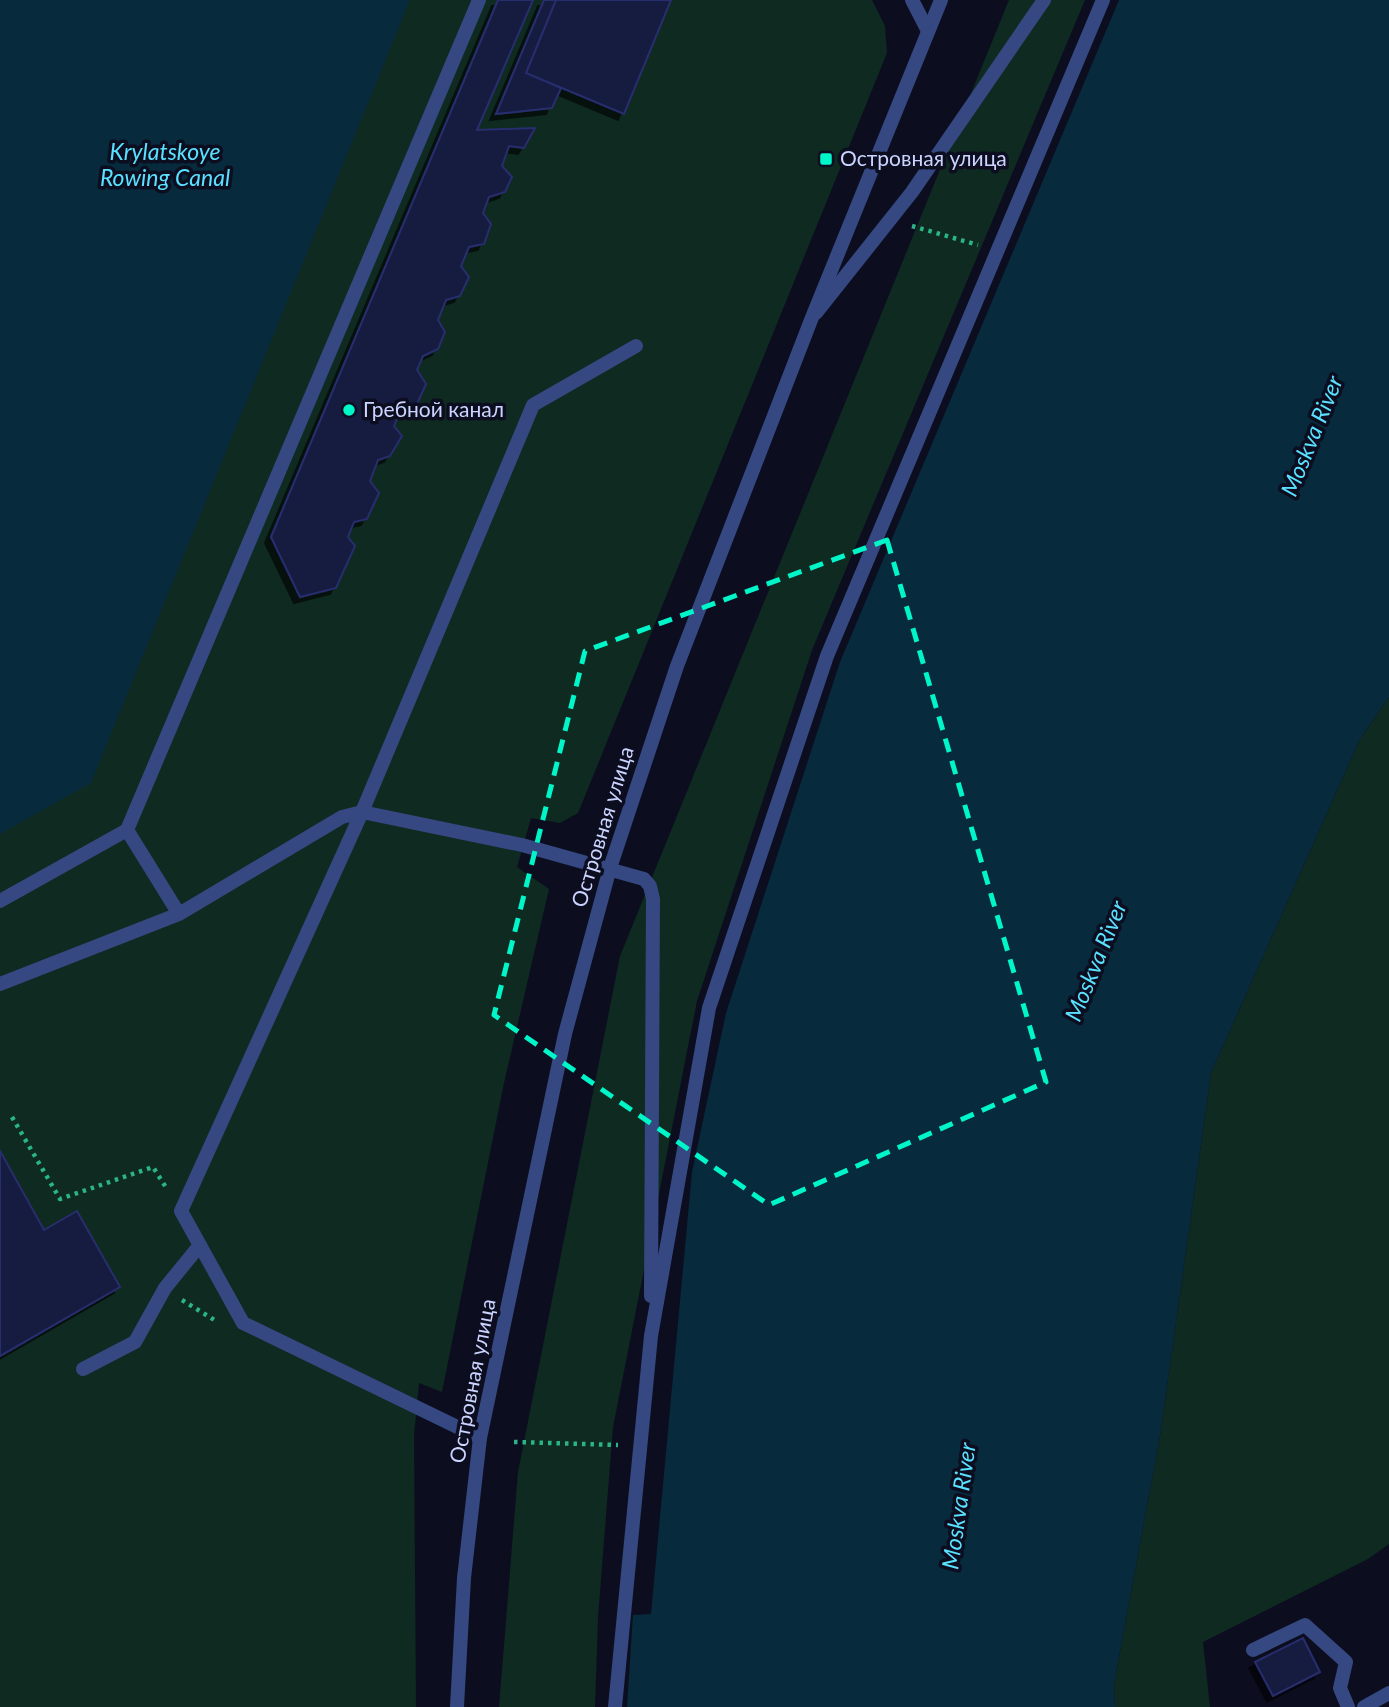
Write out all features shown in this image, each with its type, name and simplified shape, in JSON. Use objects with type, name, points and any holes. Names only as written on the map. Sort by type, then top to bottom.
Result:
[{"type":"street","points":[[0,901],[127,830],[479,0]]},
{"type":"street","points":[[912,0],[928,31]]},
{"type":"street","name":"Островная улица","points":[[457,1707],[464,1578],[480,1438],[565,1034],[610,868],[677,666],[811,320],[941,0]]},
{"type":"street","points":[[811,320],[912,192],[1044,0]]},
{"type":"street","points":[[615,1707],[638,1446],[651,1336],[709,1008],[827,656],[1103,0]]},
{"type":"street","points":[[480,1438],[243,1324],[181,1211],[362,812],[533,405],[636,346]]},
{"type":"street","points":[[0,984],[179,914],[342,817],[362,812],[522,845],[643,879],[650,886],[653,899],[651,1336]]},
{"type":"street","points":[[127,830],[179,914]]},
{"type":"street","points":[[83,1369],[135,1342],[165,1288],[200,1245]]},
{"type":"street","points":[[1253,1650],[1305,1625],[1346,1662],[1340,1688],[1348,1707]]},
{"type":"street","points":[[1364,1707],[1389,1693]]},
{"type":"path","points":[[901,223],[997,251]]},
{"type":"path","points":[[12,1117],[60,1199],[153,1167],[181,1211]]},
{"type":"path","points":[[514,1442],[638,1446]]},
{"type":"highlighted area","points":[[887,540],[1046,1082],[769,1205],[494,1015],[585,651]]},
{"type":"green space","name":"Гребной канал","points":[[0,0],[872,0],[885,26],[887,53],[578,813],[560,823],[531,818],[517,867],[549,889],[504,1083],[442,1392],[419,1383],[414,1436],[416,1707],[0,1707]]},
{"type":"green space","points":[[1009,0],[1085,0],[812,650],[697,1001],[613,1427],[598,1617],[595,1707],[499,1707],[518,1472],[620,956]]},
{"type":"green space","points":[[1389,697],[1389,1544],[1368,1559],[1203,1642],[1210,1707],[1115,1707],[1114,1684],[1160,1436],[1211,1073],[1360,739]]},
{"type":"water","name":"Krylatskoye Rowing Canal","points":[[0,0],[410,0],[91,783],[0,834]]},
{"type":"water","name":"Moskva River","points":[[1119,0],[1389,0],[1389,697],[1360,739],[1211,1073],[1160,1436],[1114,1684],[1115,1707],[627,1707],[633,1615],[651,1614],[692,1172],[726,1013],[840,662]]},
{"type":"building","points":[[498,0],[533,0],[477,130],[535,128],[524,148],[509,146],[502,166],[512,177],[505,192],[489,197],[483,213],[491,224],[484,244],[469,247],[461,266],[469,277],[460,296],[446,300],[438,320],[445,332],[438,349],[423,356],[417,370],[426,384],[417,404],[401,409],[394,426],[402,436],[390,456],[378,460],[370,481],[379,493],[367,519],[354,522],[348,537],[355,546],[336,588],[300,597],[271,537]]},
{"type":"building","points":[[544,0],[556,0],[526,73],[561,88],[552,108],[496,114]]},
{"type":"building","points":[[556,0],[671,0],[624,114],[526,73]]},
{"type":"building","points":[[0,1151],[44,1230],[77,1211],[120,1287],[0,1356]]},
{"type":"building","points":[[1303,1638],[1320,1672],[1273,1696],[1255,1662]]},
{"type":"place","name":"Островная улица","points":[[826,159]]},
{"type":"place","name":"Гребной канал","points":[[349,410]]}]
